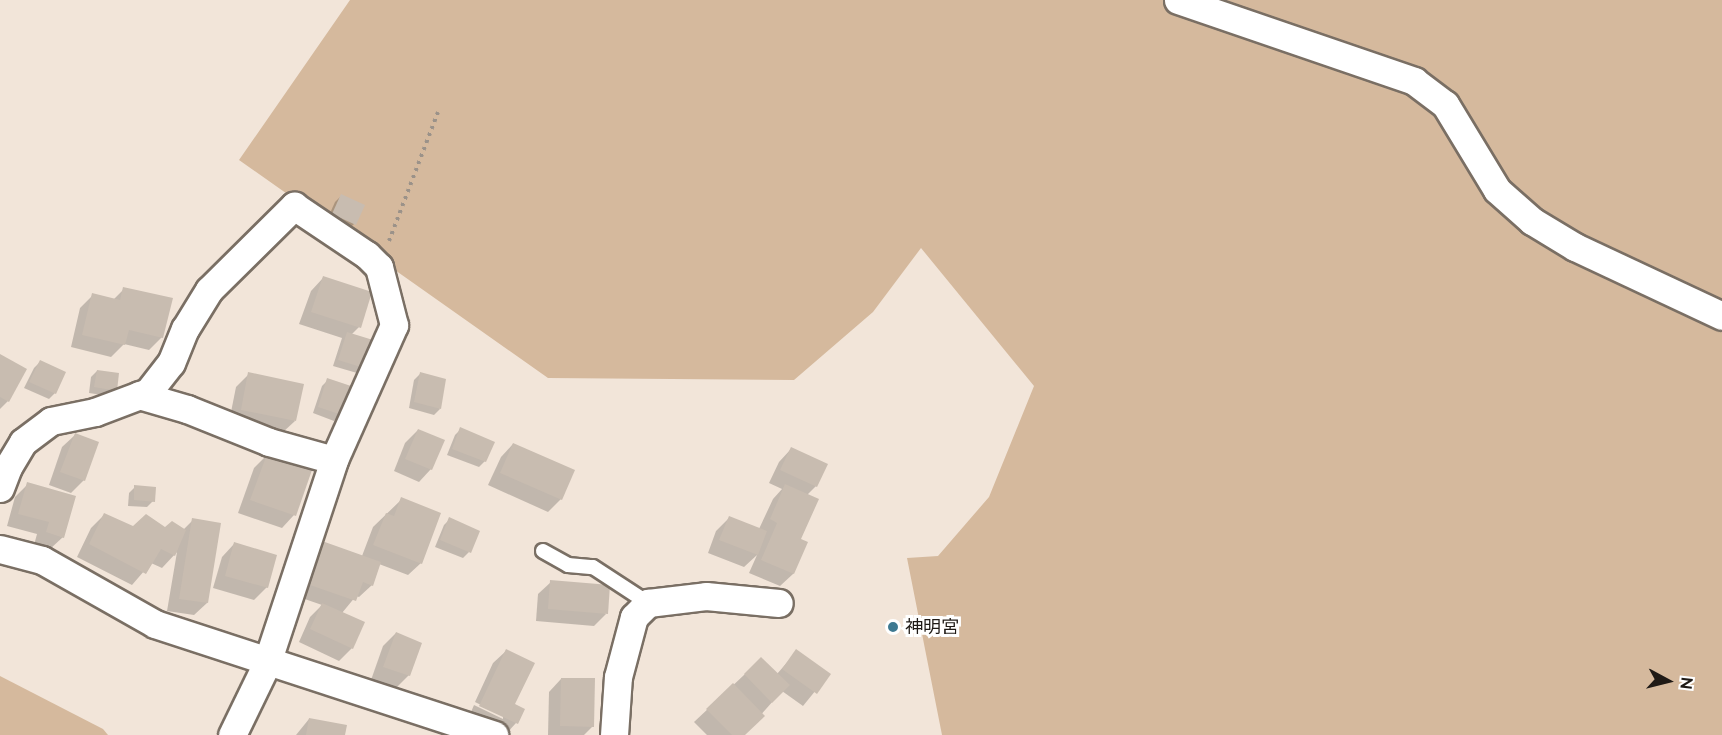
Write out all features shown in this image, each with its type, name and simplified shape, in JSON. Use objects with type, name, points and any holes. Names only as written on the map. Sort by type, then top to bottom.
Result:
[{"type":"street","points":[[1178,0],[1414,81],[1445,104],[1497,190],[1532,221],[1575,247],[1722,316]]},
{"type":"street","points":[[0,488],[8,467],[23,442],[51,421],[95,412],[148,392],[171,363],[185,329],[209,290],[294,206],[367,255],[379,267],[394,325],[334,460],[267,663],[232,735]]},
{"type":"street","points":[[139,395],[187,409],[269,442],[334,460]]},
{"type":"street","points":[[0,549],[42,561],[155,624],[267,663],[494,735]]},
{"type":"street","points":[[614,735],[618,677],[634,617],[648,603],[706,596],[779,603]]},
{"type":"lane","points":[[543,551],[568,565],[593,567],[648,603]]},
{"type":"path","points":[[379,267],[438,112]]},
{"type":"shaded area","points":[[350,0],[1722,0],[1722,735],[942,735],[907,558],[938,556],[989,497],[1034,386],[921,248],[873,312],[794,380],[548,378],[239,160]]},
{"type":"shaded area","points":[[0,676],[103,729],[108,735],[0,735]]},
{"type":"building","points":[[341,194],[365,205],[356,225],[332,214]]},
{"type":"building","points":[[323,276],[372,292],[361,328],[311,312]]},
{"type":"building","points":[[123,287],[173,298],[163,338],[129,330],[125,345],[82,335],[92,293],[120,300]]},
{"type":"building","points":[[347,332],[373,340],[364,368],[338,360]]},
{"type":"building","points":[[0,354],[27,369],[9,402],[0,397]]},
{"type":"building","points":[[40,360],[66,372],[56,394],[29,382]]},
{"type":"building","points":[[97,370],[119,373],[117,391],[94,387]]},
{"type":"building","points":[[248,372],[304,384],[296,421],[241,410]]},
{"type":"building","points":[[420,372],[446,379],[441,409],[414,402]]},
{"type":"building","points":[[327,378],[351,386],[342,415],[318,407]]},
{"type":"building","points":[[460,427],[495,442],[486,462],[452,449]]},
{"type":"building","points":[[418,429],[445,440],[432,470],[405,459]]},
{"type":"building","points":[[75,433],[99,442],[85,481],[60,472]]},
{"type":"building","points":[[513,443],[575,470],[562,500],[500,473]]},
{"type":"building","points":[[791,447],[828,464],[817,487],[780,470]]},
{"type":"building","points":[[267,454],[312,470],[296,516],[250,500]]},
{"type":"building","points":[[27,482],[76,496],[64,538],[46,532],[49,522],[18,514]]},
{"type":"building","points":[[785,484],[819,499],[801,539],[808,542],[794,574],[761,560],[777,523],[770,519]]},
{"type":"building","points":[[134,485],[156,487],[155,502],[134,500]]},
{"type":"building","points":[[401,497],[441,513],[422,564],[373,545],[386,513],[394,516]]},
{"type":"building","points":[[104,513],[133,526],[146,514],[165,527],[172,521],[186,530],[175,556],[161,549],[146,574],[89,544]]},
{"type":"building","points":[[729,516],[767,531],[758,555],[719,540]]},
{"type":"building","points":[[449,517],[480,531],[471,553],[440,540]]},
{"type":"building","points":[[192,518],[221,523],[208,603],[179,599]]},
{"type":"building","points":[[322,541],[381,562],[373,586],[363,582],[356,601],[307,584]]},
{"type":"building","points":[[234,542],[277,555],[268,588],[225,576]]},
{"type":"building","points":[[550,580],[610,585],[608,614],[548,609]]},
{"type":"building","points":[[322,603],[365,622],[353,649],[310,629]]},
{"type":"building","points":[[396,632],[422,643],[410,676],[383,667]]},
{"type":"building","points":[[506,649],[535,663],[515,704],[525,709],[518,724],[479,706]]},
{"type":"building","points":[[796,649],[831,674],[817,694],[782,669]]},
{"type":"building","points":[[761,657],[790,685],[772,703],[744,674]]},
{"type":"building","points":[[561,678],[595,678],[594,727],[560,726]]},
{"type":"building","points":[[733,683],[765,716],[745,735],[732,735],[706,709]]},
{"type":"building","points":[[309,718],[347,725],[345,735],[306,735]]},
{"type":"place","name":"神明宮","points":[[893,627]]}]
